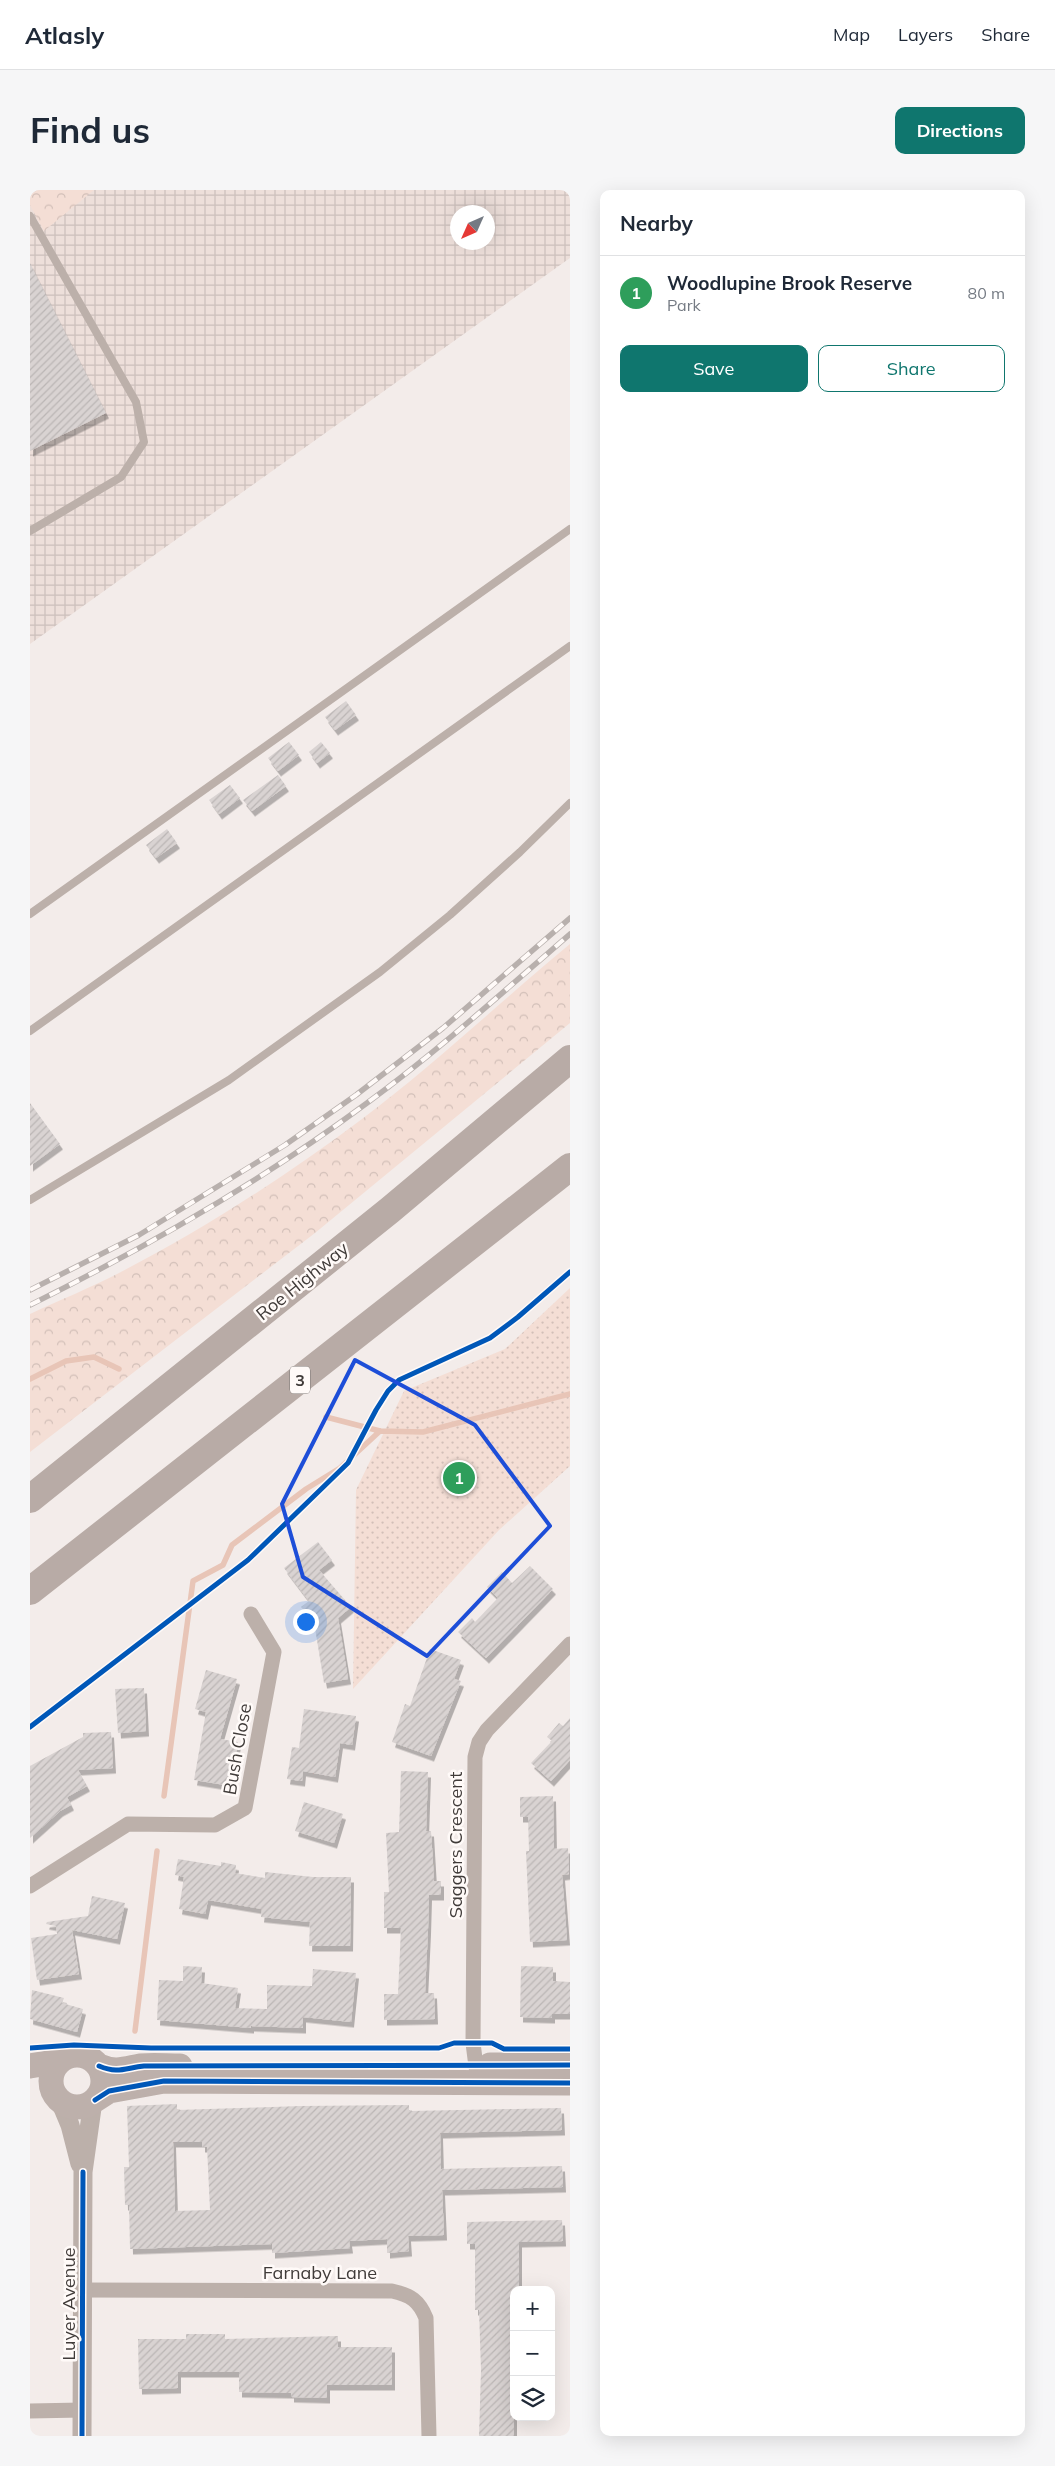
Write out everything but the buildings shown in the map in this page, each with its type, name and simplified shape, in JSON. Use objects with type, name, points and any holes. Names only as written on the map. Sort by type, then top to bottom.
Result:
[{"type":"highway","name":"Roe Highway","points":[[30,1500],[390,1210],[570,1059]]},
{"type":"highway","name":"3","points":[[30,1591],[570,1167]]},
{"type":"main road","points":[[30,2066],[60,2061],[76,2054],[84,2056],[110,2071],[124,2071],[144,2066],[477,2074]]},
{"type":"main road","points":[[58,2098],[51,2083],[51,2075],[60,2061]]},
{"type":"main road","points":[[94,2101],[102,2090],[103,2082],[99,2066]]},
{"type":"main road","points":[[30,2083],[76,2107],[94,2101],[109,2090],[164,2081],[569,2071]]},
{"type":"street","name":"Bush Close","points":[[30,1886],[128,1824],[215,1826],[245,1808],[274,1652],[251,1614]]},
{"type":"street","name":"Saggers Crescent","points":[[477,2074],[473,2043],[474,1758],[478,1742],[487,1730],[570,1644]]},
{"type":"street","name":"Luyer Avenue","points":[[58,2098],[70,2126],[83,2172]]},
{"type":"street","name":"Luyer Avenue","points":[[82,2436],[83,2172],[94,2101]]},
{"type":"street","name":"Farnaby Lane","points":[[82,2290],[383,2291],[407,2294],[420,2304],[426,2318],[429,2436]]},
{"type":"street","points":[[30,2411],[82,2410]]},
{"type":"lane","points":[[30,216],[136,402],[144,442],[121,477],[30,531]]},
{"type":"lane","points":[[30,914],[570,529]]},
{"type":"lane","points":[[30,1031],[570,646]]},
{"type":"lane","points":[[30,1200],[229,1080],[372,977],[450,915],[520,852],[570,803]]},
{"type":"highlighted area","points":[[355,1360],[475,1425],[550,1526],[427,1656],[303,1577],[282,1504]]},
{"type":"shaded area","points":[[30,190],[570,190],[570,258],[30,644]]},
{"type":"green space","points":[[30,190],[94,190],[44,231],[30,205]]},
{"type":"green space","points":[[570,944],[570,1023],[315,1233],[30,1452],[30,1314],[151,1256],[244,1201],[304,1161],[362,1119],[415,1077]]},
{"type":"green space","points":[[570,1288],[570,1466],[499,1530],[353,1689],[356,1490],[404,1391],[505,1349]]},
{"type":"waterway","points":[[30,1379],[66,1361],[94,1357],[119,1369]]},
{"type":"waterway","points":[[326,1417],[380,1431],[423,1432],[570,1394]]},
{"type":"waterway","points":[[164,1796],[193,1581],[223,1565],[232,1545],[306,1489],[340,1468],[380,1431]]},
{"type":"waterway","points":[[135,2031],[157,1851]]},
{"type":"railway","points":[[30,1290],[139,1235],[285,1145],[356,1095],[443,1028],[570,918]]},
{"type":"railway","points":[[30,1305],[117,1260],[203,1211],[327,1132],[419,1063],[570,934]]},
{"type":"cycle path","points":[[30,1727],[248,1560],[348,1463],[376,1410],[388,1391],[399,1380],[490,1338],[518,1317],[570,1272]]},
{"type":"cycle path","points":[[30,2048],[74,2045],[151,2048],[439,2048],[454,2043],[492,2043],[504,2049],[570,2049]]},
{"type":"cycle path","points":[[99,2066],[111,2070],[122,2070],[144,2066],[570,2065]]},
{"type":"cycle path","points":[[95,2100],[109,2091],[164,2081],[570,2083]]},
{"type":"cycle path","points":[[82,2436],[83,2172]]},
{"type":"place","name":"Woodlupine Brook Reserve","points":[[459,1478]]}]
